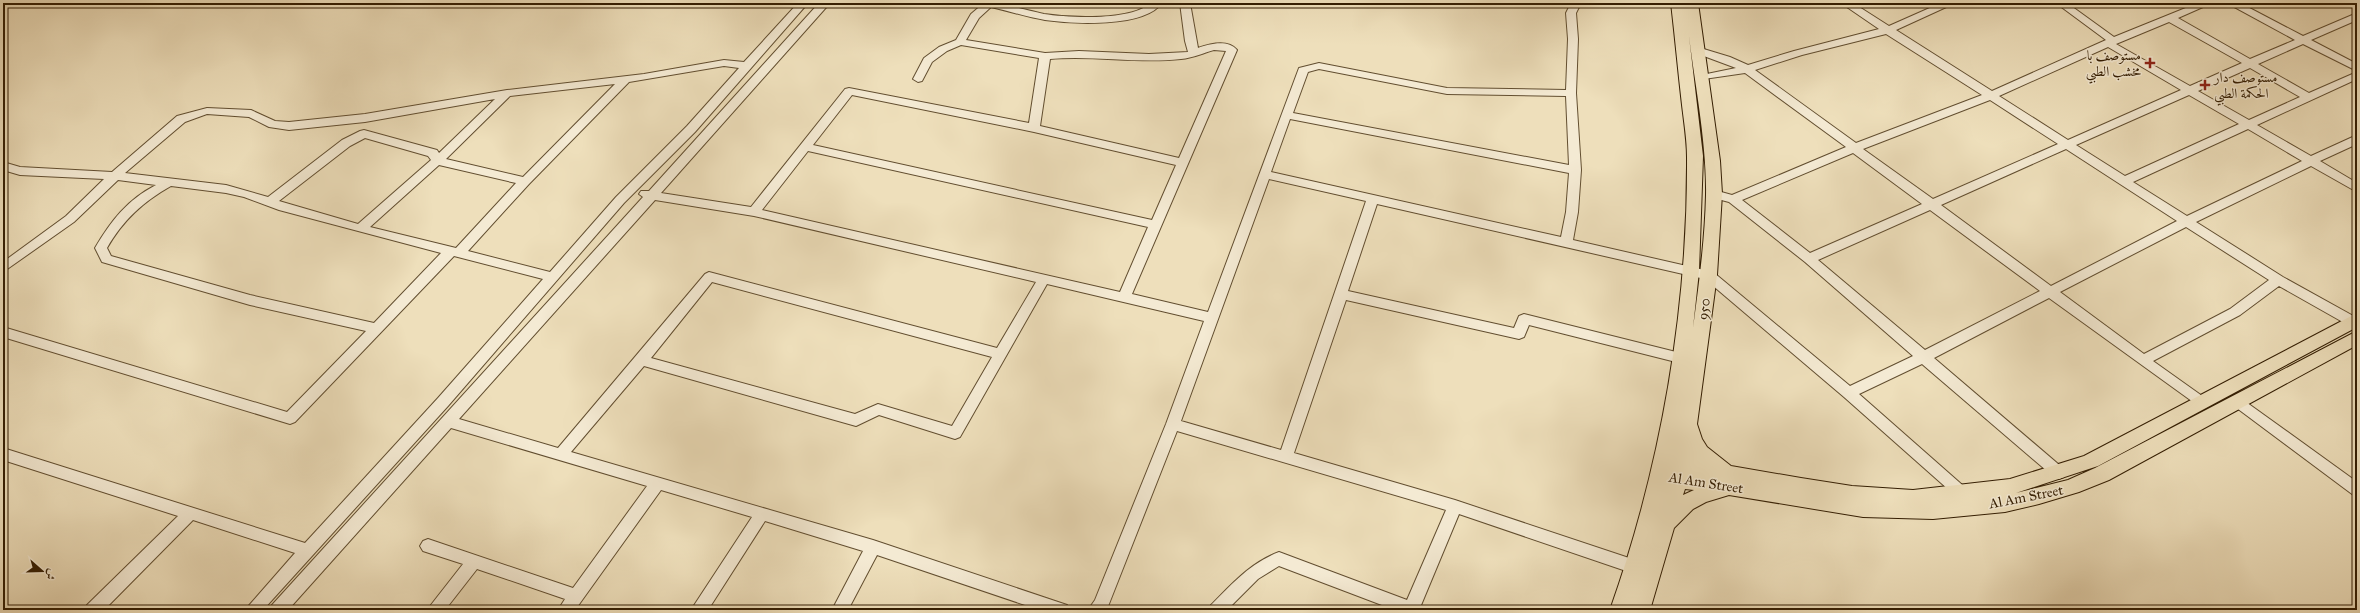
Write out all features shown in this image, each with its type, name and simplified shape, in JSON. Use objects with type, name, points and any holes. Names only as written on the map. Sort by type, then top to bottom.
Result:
[{"type":"main road","name":"950","points":[[1620,610],[1690,421],[1709,275],[1714,194],[1694,77],[1678,3]]},
{"type":"main road","name":"950","points":[[1640,610],[1666,524],[1676,396],[1691,271],[1695,163],[1694,77],[1697,50],[1691,3]]},
{"type":"main road","name":"Al Am Street","points":[[1671,470],[1754,490],[1830,505],[1886,511],[1934,511],[2028,500],[2074,488],[2239,402],[2356,326]]},
{"type":"main road","name":"Al Am Street","points":[[1671,470],[1737,473],[1801,486],[1852,494],[1913,498],[1963,494],[2010,487],[2059,474],[2091,461],[2200,402],[2356,326]]},
{"type":"main road","points":[[1690,421],[1690,433],[1695,446],[1706,458],[1720,467],[1737,473]]},
{"type":"main road","points":[[1666,524],[1680,506],[1700,494],[1725,489],[1754,490]]},
{"type":"street","points":[[253,610],[420,427],[629,192],[690,129],[803,3]]},
{"type":"street","points":[[278,610],[825,3]]},
{"type":"street","points":[[960,42],[975,16],[989,4],[1047,18],[1125,18],[1147,12],[1157,3]]},
{"type":"street","points":[[1186,3],[1190,41],[1194,53]]},
{"type":"street","points":[[1566,242],[1572,212],[1575,170],[1571,93],[1573,39],[1571,13],[1576,3]]},
{"type":"street","points":[[1846,3],[2278,280],[2356,326]]},
{"type":"street","points":[[1694,77],[1746,69],[1798,53],[1888,30],[1950,3]]},
{"type":"street","points":[[2061,3],[2111,42],[2187,90],[2357,188]]},
{"type":"street","points":[[1733,199],[1854,148],[1992,96],[2111,42],[2207,3]]},
{"type":"street","points":[[2232,3],[2357,68]]},
{"type":"street","points":[[1809,259],[2187,90],[2357,16]]},
{"type":"street","points":[[2170,18],[2309,97]]},
{"type":"street","points":[[776,33],[794,37]]},
{"type":"street","points":[[918,79],[928,60],[943,49],[960,42],[1045,56],[1183,56],[1226,46],[1232,50],[1124,298]]},
{"type":"street","points":[[1697,50],[1726,59],[1746,69],[2200,402]]},
{"type":"street","points":[[1034,128],[1045,56]]},
{"type":"street","points":[[3,268],[70,218],[115,176],[181,119],[192,114],[207,111],[251,114],[273,124],[289,126],[365,118],[507,93],[625,80],[724,63],[747,66]]},
{"type":"street","points":[[1096,610],[1101,604],[1173,424],[1303,70],[1313,66],[1447,91],[1571,93]]},
{"type":"street","points":[[2125,181],[2357,75]]},
{"type":"street","points":[[3,332],[290,418],[625,80]]},
{"type":"street","points":[[754,212],[849,91],[1034,128],[1183,163]]},
{"type":"street","points":[[361,228],[437,161],[507,93]]},
{"type":"street","points":[[1286,115],[1575,170]]},
{"type":"street","points":[[690,129],[708,133]]},
{"type":"street","points":[[270,202],[346,143],[364,134],[433,153],[437,161]]},
{"type":"street","points":[[1850,393],[1924,357],[2188,221],[2357,139]]},
{"type":"street","points":[[806,147],[1156,224]]},
{"type":"street","points":[[437,161],[525,181]]},
{"type":"street","points":[[3,166],[20,171],[115,176],[226,189],[361,228],[552,277]]},
{"type":"street","points":[[1264,174],[1709,275],[1850,393],[1963,494]]},
{"type":"street","points":[[168,183],[141,196],[113,225],[101,248],[106,259],[250,300],[378,328]]},
{"type":"street","points":[[629,192],[754,212],[1213,318]]},
{"type":"street","points":[[1714,194],[1733,199],[1809,259],[2059,474]]},
{"type":"street","points":[[1286,456],[1373,199]]},
{"type":"street","points":[[561,454],[709,277],[1001,354]]},
{"type":"street","points":[[641,360],[856,420],[878,409],[956,433],[1044,279]]},
{"type":"street","points":[[2143,360],[2235,312],[2278,280]]},
{"type":"street","points":[[1341,294],[1519,334],[1524,319],[1680,358]]},
{"type":"street","points":[[2239,402],[2357,490]]},
{"type":"street","points":[[1173,424],[1455,506],[1635,567]]},
{"type":"street","points":[[420,427],[444,425],[561,454],[873,547],[1061,610]]},
{"type":"street","points":[[3,454],[189,515],[307,550]]},
{"type":"street","points":[[566,610],[658,483]]},
{"type":"street","points":[[1217,610],[1256,572],[1268,563],[1279,559],[1411,610],[1455,506]]},
{"type":"street","points":[[699,610],[762,514]]},
{"type":"street","points":[[93,610],[189,515]]},
{"type":"street","points":[[428,546],[576,596]]},
{"type":"street","points":[[840,610],[873,547]]},
{"type":"street","points":[[435,610],[474,562]]},
{"type":"place","name":"مستوصف با مخشب الطبي","points":[[2150,63]]},
{"type":"place","name":"مستوصف دار الحكمة الطبي","points":[[2205,85]]}]
